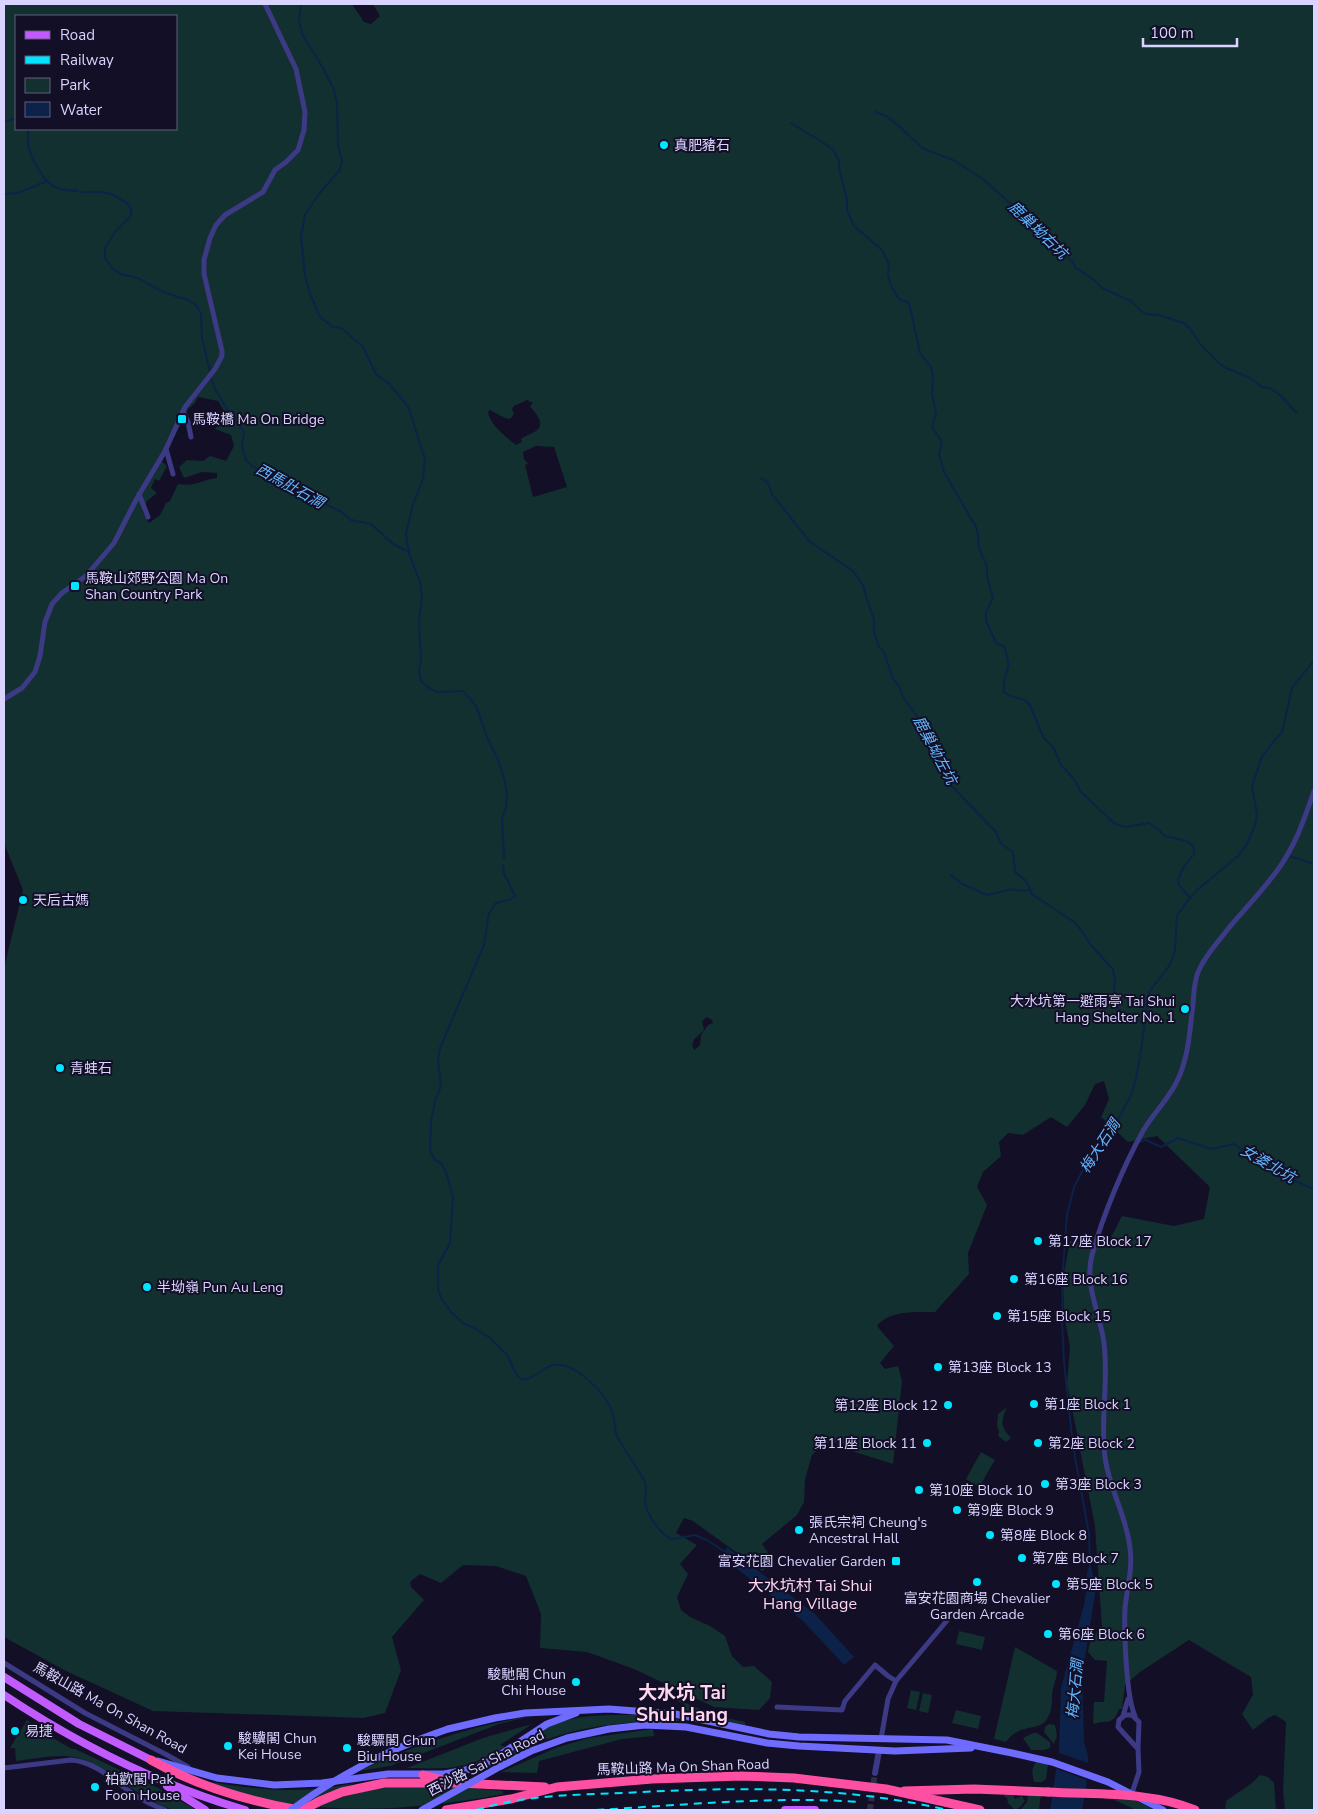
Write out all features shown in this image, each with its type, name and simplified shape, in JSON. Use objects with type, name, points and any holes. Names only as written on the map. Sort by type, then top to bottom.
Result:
[{"type":"highway","name":"馬鞍山路 Ma On Shan Road","points":[[150,1760],[184,1777],[232,1794],[303,1810]]},
{"type":"highway","points":[[423,1775],[457,1783]]},
{"type":"highway","name":"馬鞍山路 Ma On Shan Road","points":[[446,1810],[491,1803],[557,1787],[652,1779],[741,1776],[794,1778],[896,1791],[980,1810]]},
{"type":"highway","points":[[303,1810],[336,1794],[393,1782],[557,1787]]},
{"type":"highway","points":[[896,1791],[934,1789],[1010,1790],[1138,1797],[1171,1802],[1195,1810]]},
{"type":"main road","name":"馬鞍山路 Ma On Shan Road","points":[[4,1678],[79,1724],[150,1760],[238,1781],[288,1785],[322,1783],[388,1774],[423,1775],[462,1771],[500,1755],[547,1724],[569,1714],[588,1710]]},
{"type":"main road","points":[[4,1695],[78,1740],[149,1774],[203,1796],[245,1810]]},
{"type":"main road","name":"西沙路 Sai Sha Road","points":[[291,1810],[336,1779],[378,1756],[403,1745],[448,1729],[513,1715],[588,1710],[622,1710],[691,1717],[769,1734],[798,1737],[946,1740],[989,1749]]},
{"type":"main road","name":"西沙路 Sai Sha Road","points":[[422,1810],[501,1766],[560,1740],[609,1729],[657,1725],[709,1730],[783,1745],[879,1751],[989,1749]]},
{"type":"main road","points":[[879,1751],[881,1739]]},
{"type":"main road","points":[[989,1749],[1052,1762],[1108,1782],[1163,1810]]},
{"type":"main road","points":[[149,1774],[205,1810]]},
{"type":"main road","points":[[785,1810],[815,1810]]},
{"type":"street","points":[[4,699],[25,686],[37,668],[45,622],[52,604],[63,592],[86,576],[114,543],[139,494],[166,449],[183,410],[216,367],[222,356],[204,274],[204,260],[210,238],[216,225],[225,214],[262,192],[275,170],[298,150],[304,130],[305,112],[296,69],[264,4]]},
{"type":"street","points":[[183,410],[191,437]]},
{"type":"street","points":[[166,449],[173,474]]},
{"type":"street","points":[[139,494],[148,517]]},
{"type":"street","points":[[1132,1793],[1139,1772],[1139,1722],[1131,1707],[1125,1616],[1131,1565],[1130,1551],[1127,1534],[1105,1459],[1105,1352],[1104,1338],[1092,1291],[1090,1273],[1092,1256],[1113,1194],[1137,1143],[1148,1122],[1179,1078],[1187,1051],[1195,986],[1199,970],[1214,947],[1285,859],[1296,840],[1314,791]]},
{"type":"street","points":[[881,1739],[888,1699],[896,1680],[950,1616]]},
{"type":"street","name":"馬鞍山路 Ma On Shan Road","points":[[4,1663],[101,1722],[187,1767],[205,1774]]},
{"type":"street","points":[[777,1707],[842,1710],[845,1701],[875,1665],[896,1680]]},
{"type":"street","points":[[1129,1688],[1127,1706],[1118,1724],[1119,1730],[1138,1749]]},
{"type":"street","points":[[1123,1716],[1128,1714],[1135,1716]]},
{"type":"street","points":[[1123,1733],[1128,1735],[1134,1734],[1139,1726]]},
{"type":"street","points":[[875,1773],[879,1751]]},
{"type":"street","points":[[4,1768],[79,1760],[94,1767],[144,1801],[165,1810]]},
{"type":"green space","points":[[4,4],[352,4],[364,22],[371,24],[380,16],[373,4],[1314,4],[1314,1810],[1285,1810],[1283,1791],[1286,1722],[1275,1715],[1253,1730],[1242,1714],[1253,1695],[1251,1677],[1189,1640],[1140,1672],[1125,1685],[1122,1709],[1119,1709],[1117,1715],[1112,1720],[1094,1724],[1093,1721],[1094,1702],[1104,1702],[1107,1661],[1095,1660],[1088,1652],[1091,1638],[1102,1627],[1095,1526],[1067,1383],[1070,1347],[1064,1314],[1063,1278],[1070,1241],[1106,1247],[1122,1216],[1174,1226],[1204,1219],[1210,1187],[1157,1136],[1128,1142],[1101,1117],[1109,1099],[1104,1081],[1095,1084],[1085,1105],[1067,1127],[1051,1117],[1023,1135],[1008,1133],[999,1142],[1001,1156],[983,1172],[977,1187],[987,1205],[968,1253],[969,1274],[935,1312],[903,1313],[888,1317],[877,1326],[894,1346],[880,1363],[885,1369],[898,1366],[902,1381],[893,1464],[855,1452],[840,1442],[825,1443],[812,1455],[805,1479],[804,1502],[797,1515],[762,1544],[771,1557],[768,1567],[762,1571],[693,1521],[684,1518],[676,1533],[697,1545],[680,1564],[688,1574],[677,1597],[681,1610],[725,1636],[732,1656],[743,1667],[754,1666],[772,1682],[770,1698],[759,1710],[714,1707],[634,1669],[587,1652],[540,1648],[541,1614],[526,1576],[496,1566],[463,1565],[441,1583],[420,1574],[410,1582],[411,1587],[424,1600],[392,1637],[401,1670],[385,1713],[363,1718],[153,1711],[64,1670],[4,1637],[4,968],[23,890],[4,843]],"holes":[[[198,397],[218,401],[226,414],[215,429],[231,435],[234,446],[226,461],[210,456],[203,461],[187,460],[179,467],[184,478],[202,472],[217,473],[217,478],[194,484],[178,484],[170,501],[166,503],[160,515],[149,523],[142,511],[147,501],[157,493],[151,488],[155,479],[159,481],[167,466],[162,462],[188,409],[195,403]],[[527,400],[533,403],[530,406],[539,418],[540,425],[536,431],[521,439],[522,442],[516,445],[495,426],[488,412],[490,410],[510,419],[514,414],[512,409],[514,406]],[[536,446],[554,447],[567,487],[533,497],[525,465],[528,464],[524,459],[523,452]],[[707,1017],[713,1023],[708,1025],[701,1035],[700,1045],[694,1050],[693,1041],[704,1030],[702,1021]]]},
{"type":"green space","points":[[1007,1407],[1003,1427],[1011,1438],[1006,1442],[998,1436],[997,1426],[998,1414]]},
{"type":"green space","points":[[981,1452],[995,1460],[979,1487],[966,1479]]},
{"type":"green space","points":[[959,1631],[985,1637],[982,1650],[956,1644]]},
{"type":"green space","points":[[1015,1647],[1057,1671],[1057,1674],[1052,1706],[1045,1722],[1017,1732],[1006,1742],[994,1739]]},
{"type":"green space","points":[[911,1690],[920,1692],[916,1710],[907,1708]]},
{"type":"green space","points":[[923,1693],[932,1695],[928,1713],[919,1711]]},
{"type":"green space","points":[[666,1695],[717,1716],[745,1722],[745,1725],[682,1711],[684,1704]]},
{"type":"green space","points":[[956,1710],[981,1716],[978,1729],[952,1723]]},
{"type":"green space","points":[[640,1715],[679,1719],[679,1721],[627,1723],[576,1731],[543,1741],[484,1770],[477,1770],[553,1724],[590,1716]]},
{"type":"green space","points":[[532,1716],[499,1724],[390,1766],[359,1771],[401,1753],[465,1731]]},
{"type":"green space","points":[[27,1720],[72,1749],[158,1788],[196,1810],[178,1810],[164,1807],[139,1794],[103,1769],[78,1758],[55,1756],[16,1761],[15,1748],[10,1748]]},
{"type":"green space","points":[[532,1724],[500,1745],[505,1747],[480,1760],[446,1768],[407,1768],[483,1738]]},
{"type":"green space","points":[[1049,1724],[1055,1725],[1057,1736],[1054,1744],[1044,1732],[1045,1727]]},
{"type":"green space","points":[[653,1729],[654,1736],[622,1739],[539,1761],[537,1773],[501,1772],[558,1747],[589,1738]]},
{"type":"green space","points":[[1037,1733],[1050,1742],[1050,1748],[1031,1750],[1023,1738]]},
{"type":"green space","points":[[1040,1757],[1048,1764],[1046,1779],[1042,1782],[1034,1782],[1033,1768]]},
{"type":"green space","points":[[1260,1775],[1268,1777],[1274,1783],[1276,1810],[1225,1810],[1226,1801]]},
{"type":"green space","points":[[211,1782],[277,1790],[321,1789],[355,1783],[319,1796],[323,1803],[363,1791],[401,1786],[460,1787],[503,1791],[503,1794],[425,1806],[398,1808],[318,1807],[261,1798],[211,1784]]},
{"type":"green space","points":[[1007,1791],[1013,1794],[1015,1799],[1022,1796],[1025,1801],[1015,1810],[1004,1796]]},
{"type":"green space","points":[[1041,1793],[1039,1810],[1020,1810],[1027,1802],[1028,1794]]},
{"type":"green space","points":[[1114,1797],[1131,1798],[1154,1810],[1136,1810],[1114,1800]]},
{"type":"water","points":[[727,1547],[815,1614],[854,1657],[844,1665],[803,1621],[721,1556]]},
{"type":"water","points":[[1090,1563],[1096,1588],[1082,1676],[1084,1739],[1088,1758],[1088,1771],[1082,1810],[1050,1810],[1059,1750],[1061,1688],[1084,1605],[1087,1573]]},
{"type":"pier","points":[[1056,1752],[1091,1764],[1090,1781],[1054,1768]]},
{"type":"waterway","points":[[301,4],[299,19],[302,34],[334,90],[337,103],[338,144],[342,162],[339,171],[318,195],[305,215],[301,237],[305,275],[310,294],[320,317],[333,327],[341,328],[363,347],[376,374],[388,383],[408,406],[425,459],[423,479],[413,504],[406,534],[409,554],[420,582],[422,596],[419,622],[421,660],[419,670],[421,681],[437,692],[463,691],[476,706],[487,737],[499,762],[507,793],[506,808],[502,818],[504,858]]},
{"type":"waterway","name":"鹿巢坳右坑","points":[[875,112],[886,116],[922,148],[953,160],[983,179],[1041,231],[1045,240],[1102,288],[1131,301],[1146,314],[1159,315],[1184,323],[1192,331],[1200,344],[1220,364],[1250,378],[1262,387],[1270,388],[1280,395],[1297,413]]},
{"type":"waterway","name":"西馬肚石澗","points":[[4,122],[15,118]]},
{"type":"waterway","points":[[791,123],[834,151],[839,161],[847,200],[847,210],[854,226],[882,250],[889,264],[888,275],[891,286],[899,299],[909,303],[920,353],[931,367],[933,375],[932,394],[936,414],[932,427],[942,442],[939,454],[944,472],[976,527],[979,548],[987,567],[987,577],[993,598],[986,612],[986,621],[996,643],[1004,646],[1007,656],[1008,667],[1004,681],[1004,692],[1010,696],[1025,700],[1030,705],[1043,737],[1053,747],[1061,765],[1075,780],[1080,791],[1115,824],[1126,827],[1149,823],[1165,836],[1191,844],[1194,848],[1194,854],[1183,868],[1178,880],[1179,885],[1190,898]]},
{"type":"waterway","name":"西馬肚石澗","points":[[28,130],[28,144],[31,155],[46,180],[57,188],[78,191]]},
{"type":"waterway","points":[[4,194],[18,193],[47,181]]},
{"type":"waterway","name":"西馬肚石澗","points":[[82,192],[107,193],[122,200],[130,207],[131,216],[115,232],[105,248],[105,258],[112,268],[120,274],[138,278],[163,292],[188,300],[196,305],[201,314],[202,338],[210,372]]},
{"type":"waterway","name":"西馬肚石澗","points":[[211,377],[215,389],[230,414],[244,432],[242,446],[246,460],[251,465],[262,472],[287,482],[303,496],[340,511],[351,520],[371,524],[393,544],[409,552]]},
{"type":"waterway","name":"鹿巢坳左坑","points":[[761,478],[768,483],[772,494],[809,541],[853,571],[863,585],[874,619],[874,632],[879,647],[884,652],[893,679],[899,686],[903,697],[922,723],[930,747],[945,769],[949,783],[996,832],[1001,844],[1013,852],[1015,872],[1026,881],[1032,894],[1074,922],[1090,944],[1113,969],[1114,990],[1118,1000],[1118,1009],[1123,1013],[1132,1015],[1144,1025]]},
{"type":"waterway","name":"梅大石澗","points":[[1090,1564],[1089,1534],[1073,1446],[1064,1362],[1062,1321],[1063,1269],[1067,1215],[1074,1187],[1093,1151],[1119,1118],[1131,1095],[1136,1079],[1149,992],[1173,958],[1177,915],[1196,891],[1238,856],[1247,844],[1255,825],[1257,814],[1252,786],[1262,757],[1282,732],[1292,688],[1314,660]]},
{"type":"waterway","points":[[1289,856],[1314,864]]},
{"type":"waterway","points":[[503,865],[504,873],[515,896],[496,903],[489,913],[484,945],[440,1048],[438,1060],[441,1086],[435,1101],[431,1121],[430,1151],[446,1172],[453,1197],[450,1243],[438,1265],[438,1288],[441,1298],[451,1312],[463,1323],[490,1338],[508,1356],[518,1377],[523,1380],[546,1368],[554,1365],[563,1365],[590,1381],[610,1406],[617,1436],[645,1482],[646,1506],[656,1525],[664,1534],[672,1539],[695,1535],[707,1540],[725,1552]]},
{"type":"waterway","points":[[951,875],[962,884],[987,895],[1013,889],[1019,891],[1030,890]]},
{"type":"waterway","name":"女婆北坑","points":[[1138,1142],[1146,1140],[1161,1147],[1178,1138],[1212,1149],[1234,1144],[1273,1169],[1314,1189]]},
{"type":"tunnel","points":[[870,1810],[875,1773]]},
{"type":"railway","points":[[476,1810],[512,1801],[586,1794],[746,1789],[827,1792],[867,1796],[948,1810]]},
{"type":"railway","points":[[596,1810],[795,1800],[861,1802]]},
{"type":"place","name":"真肥豬石","points":[[664,145]]},
{"type":"place","name":"馬鞍橋 Ma On Bridge","points":[[182,419]]},
{"type":"place","name":"馬鞍山郊野公園 Ma On Shan Country Park","points":[[75,586]]},
{"type":"place","name":"天后古媽","points":[[23,900]]},
{"type":"place","name":"大水坑第一避雨亭 Tai Shui Hang Shelter No. 1","points":[[1185,1009]]},
{"type":"place","name":"青蛙石","points":[[60,1068]]},
{"type":"place","name":"第17座 Block 17","points":[[1038,1241]]},
{"type":"place","name":"第16座 Block 16","points":[[1014,1279]]},
{"type":"place","name":"半坳嶺 Pun Au Leng","points":[[147,1287]]},
{"type":"place","name":"第15座 Block 15","points":[[997,1316]]},
{"type":"place","name":"第13座 Block 13","points":[[938,1367]]},
{"type":"place","name":"第1座 Block 1","points":[[1034,1404]]},
{"type":"place","name":"第12座 Block 12","points":[[948,1405]]},
{"type":"place","name":"第11座 Block 11","points":[[927,1443]]},
{"type":"place","name":"第2座 Block 2","points":[[1038,1443]]},
{"type":"place","name":"第3座 Block 3","points":[[1045,1484]]},
{"type":"place","name":"第10座 Block 10","points":[[919,1490]]},
{"type":"place","name":"第9座 Block 9","points":[[957,1510]]},
{"type":"place","name":"張氏宗祠 Cheung's Ancestral Hall","points":[[799,1530]]},
{"type":"place","name":"第8座 Block 8","points":[[990,1535]]},
{"type":"place","name":"第7座 Block 7","points":[[1022,1558]]},
{"type":"place","name":"富安花園 Chevalier Garden","points":[[896,1561]]},
{"type":"place","name":"富安花園商場 Chevalier Garden Arcade","points":[[977,1582]]},
{"type":"place","name":"第5座 Block 5","points":[[1056,1584]]},
{"type":"place","name":"第6座 Block 6","points":[[1048,1634]]},
{"type":"place","name":"駿馳閣 Chun Chi House","points":[[576,1682]]},
{"type":"place","name":"易捷","points":[[15,1731]]},
{"type":"place","name":"駿驥閣 Chun Kei House","points":[[228,1746]]},
{"type":"place","name":"駿驃閣 Chun Biu House","points":[[347,1748]]},
{"type":"place","name":"柏歡閣 Pak Foon House","points":[[95,1787]]},
{"type":"district","name":"大水坑村 Tai Shui Hang Village","points":[[810,1595]]},
{"type":"district","name":"大水坑 Tai Shui Hang","points":[[682,1704]]}]
